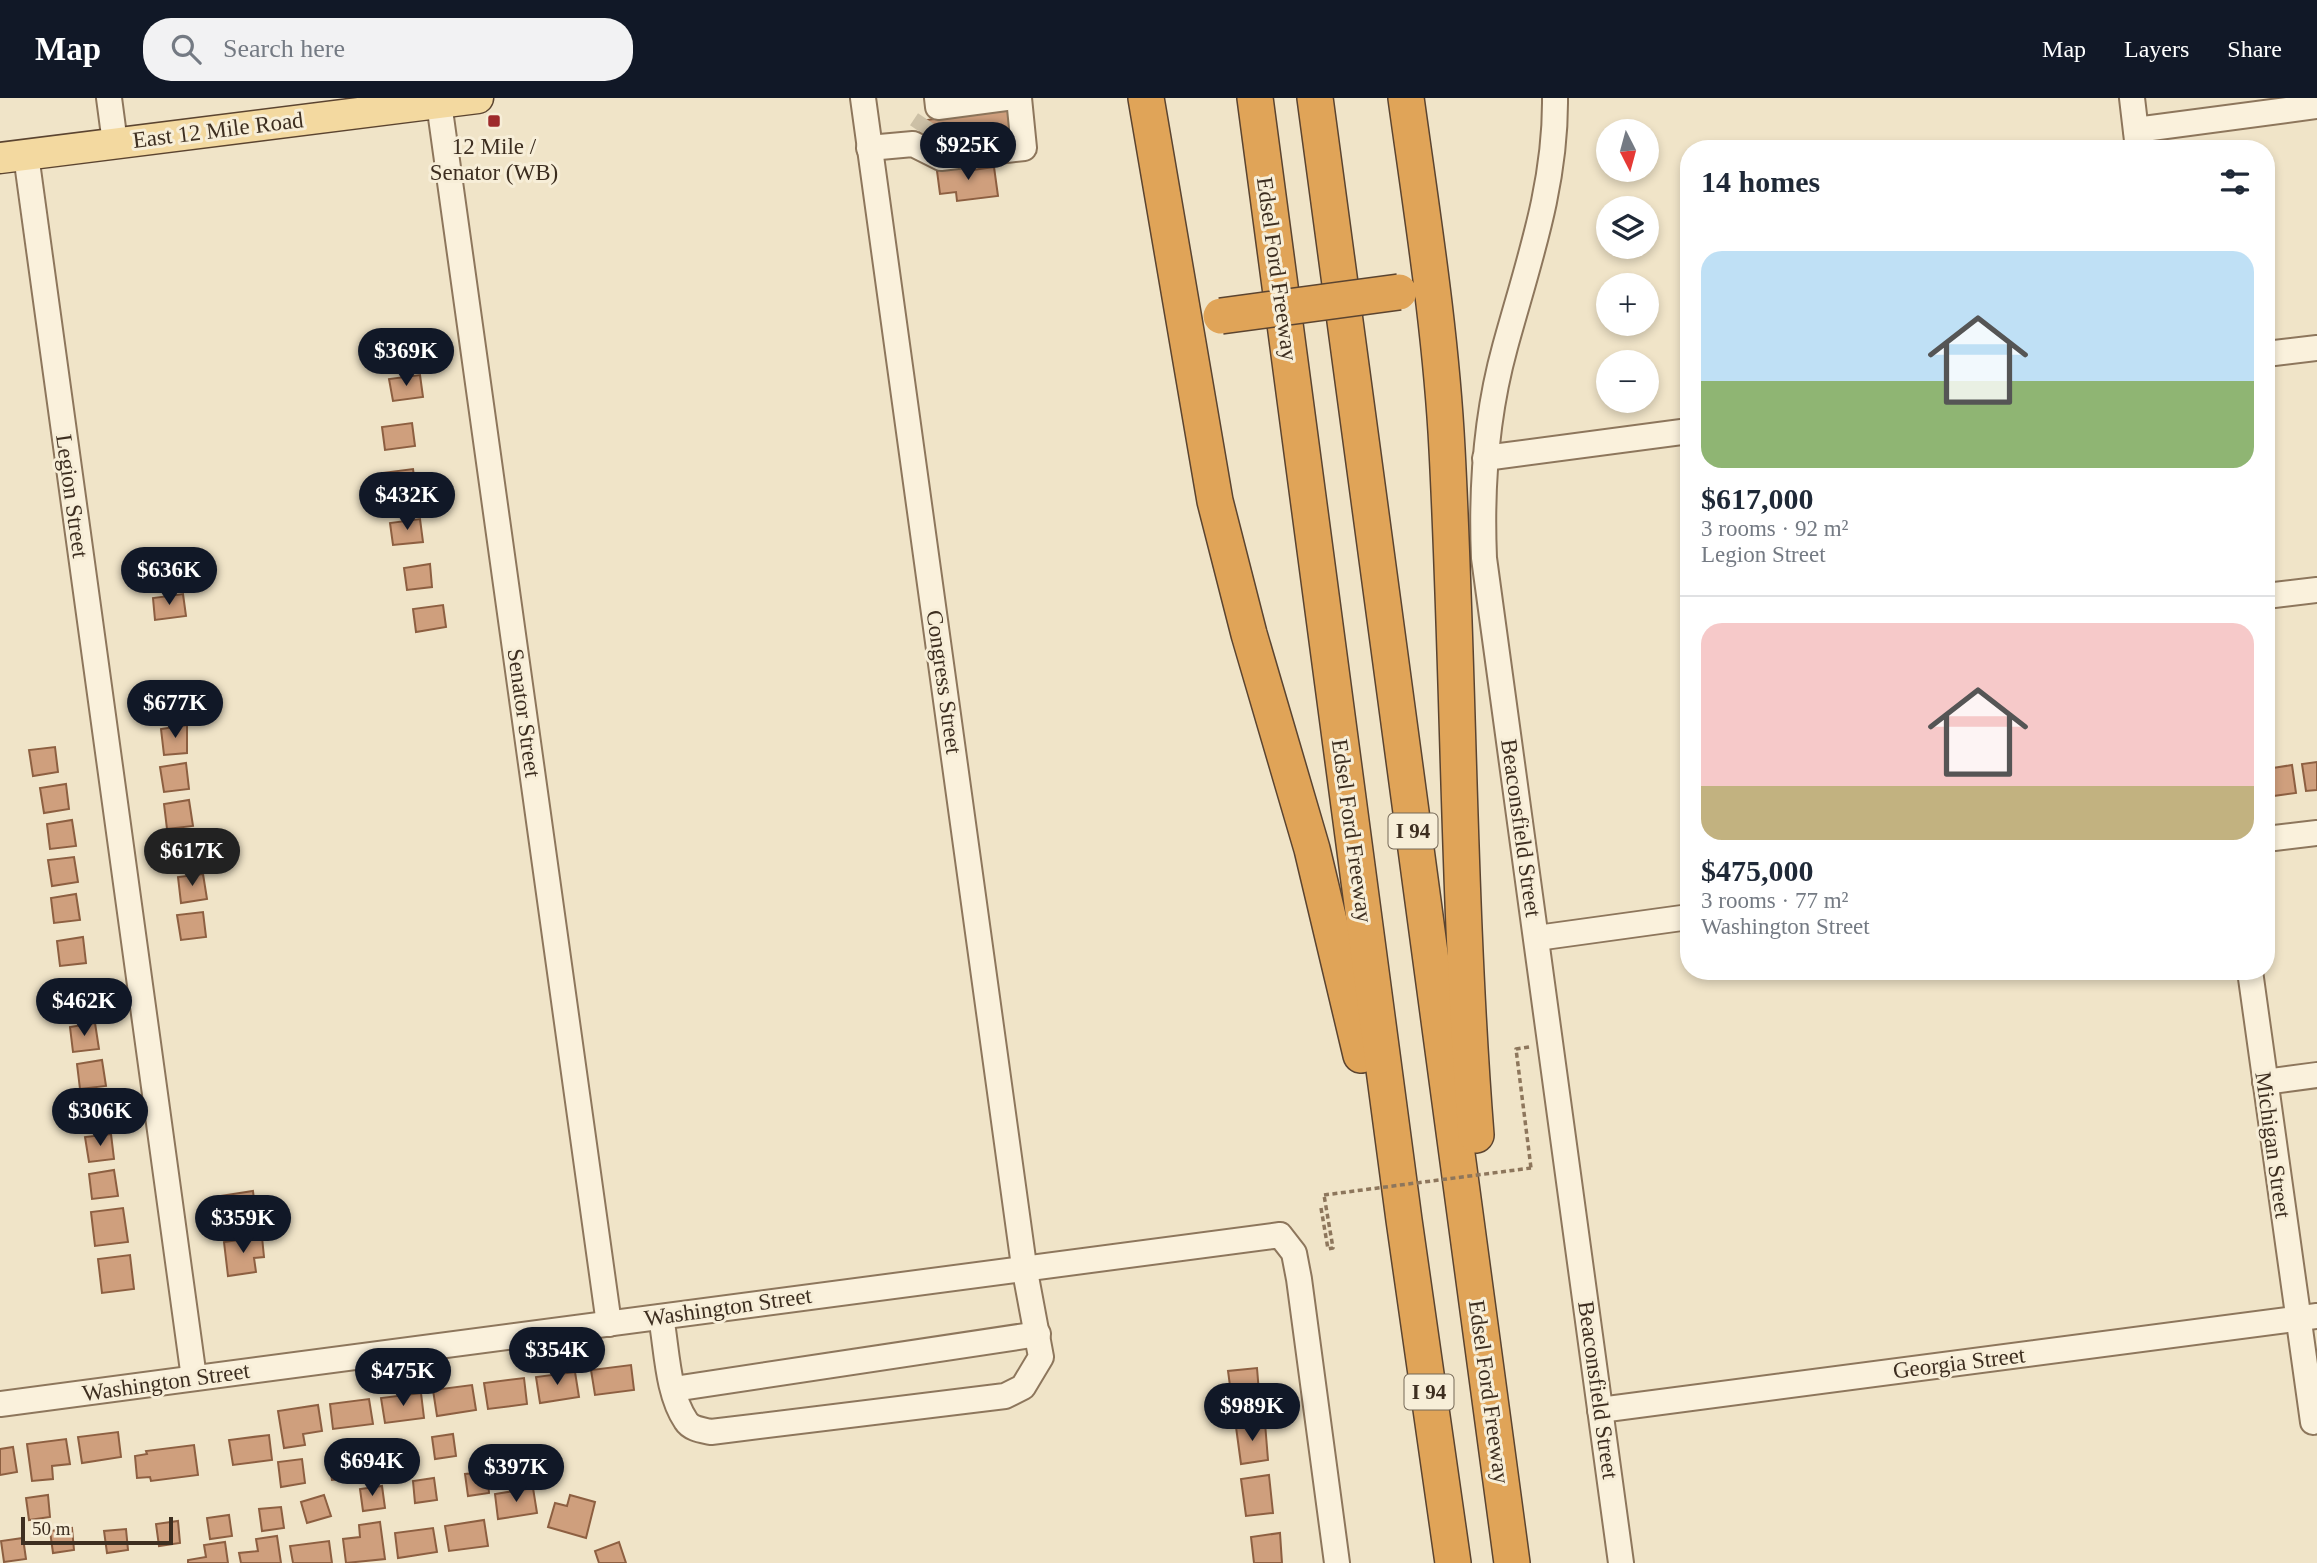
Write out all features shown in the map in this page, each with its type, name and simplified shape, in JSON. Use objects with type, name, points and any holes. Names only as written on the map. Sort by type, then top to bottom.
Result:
[{"type":"highway","points":[[1146,98],[1179,298],[1227,553],[1312,849],[1357,1034],[1376,1134],[1404,1220]]},
{"type":"highway","name":"Edsel Ford Freeway","points":[[1255,98],[1404,1220],[1453,1563]]},
{"type":"highway","name":"Edsel Ford Freeway","points":[[1315,98],[1512,1563]]},
{"type":"highway","points":[[1406,98],[1428,265],[1447,448],[1471,1061],[1477,1139],[1513,1417],[1518,1563]]},
{"type":"highway","points":[[1179,298],[1197,312],[1221,316],[1399,292],[1417,283],[1428,265]]},
{"type":"main road","name":"East 12 Mile Road","points":[[13,157],[395,103],[439,103],[478,98]]},
{"type":"street","points":[[109,98],[115,143]]},
{"type":"street","name":"Congress Street","points":[[674,1389],[686,1423],[697,1430],[710,1432],[1005,1396],[1023,1387],[1034,1374],[1041,1357],[1024,1266],[863,98]]},
{"type":"street","points":[[869,148],[927,120],[1006,98]]},
{"type":"street","points":[[927,120],[942,158],[1024,148],[1018,98]]},
{"type":"street","name":"Beaconsfield Street","points":[[1555,98],[1551,178],[1540,228],[1504,348],[1489,420],[1485,458],[1484,558],[1621,1563]]},
{"type":"street","points":[[2132,98],[2137,139],[2317,106]]},
{"type":"street","name":"Senator Street","points":[[439,103],[609,1324]]},
{"type":"street","name":"Legion Street","points":[[13,157],[194,1378]]},
{"type":"street","points":[[2275,353],[2317,348]]},
{"type":"street","points":[[1485,458],[1680,431]]},
{"type":"street","points":[[2275,595],[2317,590]]},
{"type":"street","points":[[2275,838],[2317,832]]},
{"type":"street","points":[[1537,938],[1680,918]]},
{"type":"street","name":"Michigan Street","points":[[2251,980],[2265,1082],[2307,1317],[2313,1422]]},
{"type":"street","points":[[2265,1082],[2317,1075]]},
{"type":"street","name":"Washington Street","points":[[0,1404],[1024,1266],[1280,1235],[1294,1253],[1299,1279],[1337,1563]]},
{"type":"street","points":[[661,1317],[674,1389],[1038,1334]]},
{"type":"street","name":"Georgia Street","points":[[1600,1410],[2307,1317]]},
{"type":"path","points":[[1321,1208],[1328,1249],[1333,1248],[1324,1195],[1531,1168],[1516,1049],[1552,1044]]},
{"type":"building","points":[[1011,109],[1015,135],[922,147],[919,121]]},
{"type":"building","points":[[954,162],[972,167],[972,170],[994,167],[998,196],[957,201],[956,192],[940,194],[937,171]]},
{"type":"building","points":[[420,375],[423,397],[393,401],[389,379]]},
{"type":"building","points":[[412,423],[415,446],[385,450],[382,427]]},
{"type":"building","points":[[413,469],[416,491],[386,495],[382,473]]},
{"type":"building","points":[[420,519],[423,542],[393,545],[390,523]]},
{"type":"building","points":[[182,548],[185,570],[154,574],[151,552]]},
{"type":"building","points":[[430,564],[432,587],[407,590],[404,568]]},
{"type":"building","points":[[183,594],[186,616],[155,620],[153,598]]},
{"type":"building","points":[[443,605],[446,627],[416,632],[413,609]]},
{"type":"building","points":[[187,725],[187,753],[164,755],[161,729]]},
{"type":"building","points":[[55,747],[58,772],[33,776],[29,750]]},
{"type":"building","points":[[2317,762],[2317,790],[2306,791],[2302,764]]},
{"type":"building","points":[[186,763],[189,789],[164,792],[160,767]]},
{"type":"building","points":[[2292,765],[2296,793],[2275,796],[2275,768]]},
{"type":"building","points":[[66,784],[69,809],[44,813],[40,788]]},
{"type":"building","points":[[189,800],[193,826],[167,829],[164,804]]},
{"type":"building","points":[[72,820],[76,846],[50,849],[47,824]]},
{"type":"building","points":[[195,837],[199,863],[173,866],[170,841]]},
{"type":"building","points":[[74,857],[78,882],[52,886],[48,860]]},
{"type":"building","points":[[203,874],[207,899],[181,903],[178,877]]},
{"type":"building","points":[[76,894],[80,920],[54,923],[51,898]]},
{"type":"building","points":[[203,912],[206,937],[181,940],[177,915]]},
{"type":"building","points":[[83,937],[86,963],[60,966],[57,941]]},
{"type":"building","points":[[86,985],[89,1011],[63,1014],[60,989]]},
{"type":"building","points":[[95,1023],[99,1049],[73,1052],[70,1027]]},
{"type":"building","points":[[102,1060],[106,1086],[80,1089],[77,1064]]},
{"type":"building","points":[[109,1096],[113,1121],[87,1125],[84,1100]]},
{"type":"building","points":[[111,1134],[114,1159],[89,1162],[85,1137]]},
{"type":"building","points":[[114,1170],[118,1196],[92,1199],[89,1174]]},
{"type":"building","points":[[253,1191],[257,1225],[225,1230],[220,1196]]},
{"type":"building","points":[[123,1208],[128,1242],[95,1246],[91,1212]]},
{"type":"building","points":[[262,1237],[264,1257],[254,1258],[256,1272],[228,1276],[224,1242]]},
{"type":"building","points":[[130,1255],[134,1289],[102,1293],[98,1259]]},
{"type":"building","points":[[631,1365],[634,1390],[595,1395],[591,1370]]},
{"type":"building","points":[[1257,1368],[1260,1405],[1233,1408],[1228,1371]]},
{"type":"building","points":[[575,1372],[579,1397],[540,1403],[536,1377]]},
{"type":"building","points":[[524,1378],[527,1404],[488,1409],[484,1383]]},
{"type":"building","points":[[472,1385],[476,1410],[437,1416],[433,1390]]},
{"type":"building","points":[[421,1393],[424,1418],[385,1423],[381,1398]]},
{"type":"building","points":[[369,1399],[373,1424],[333,1429],[330,1404]]},
{"type":"building","points":[[318,1405],[322,1431],[303,1434],[305,1445],[284,1448],[278,1411]]},
{"type":"building","points":[[1265,1423],[1268,1460],[1241,1464],[1236,1427]]},
{"type":"building","points":[[118,1432],[121,1457],[82,1463],[78,1437]]},
{"type":"building","points":[[453,1434],[456,1456],[435,1459],[432,1437]]},
{"type":"building","points":[[269,1435],[272,1460],[233,1465],[229,1440]]},
{"type":"building","points":[[66,1439],[70,1464],[52,1466],[53,1479],[32,1481],[27,1444]]},
{"type":"building","points":[[404,1441],[407,1463],[385,1465],[382,1444]]},
{"type":"building","points":[[194,1445],[198,1475],[151,1481],[150,1477],[137,1478],[135,1456],[147,1454],[146,1451]]},
{"type":"building","points":[[13,1447],[17,1472],[0,1475],[0,1449]]},
{"type":"building","points":[[351,1456],[353,1478],[332,1480],[329,1459]]},
{"type":"building","points":[[302,1459],[305,1483],[281,1487],[278,1462]]},
{"type":"building","points":[[487,1472],[489,1493],[468,1496],[465,1474]]},
{"type":"building","points":[[1269,1475],[1273,1513],[1246,1516],[1241,1479]]},
{"type":"building","points":[[434,1478],[437,1500],[415,1503],[413,1481]]},
{"type":"building","points":[[382,1486],[385,1508],[363,1511],[360,1489]]},
{"type":"building","points":[[533,1488],[537,1513],[498,1519],[495,1494]]},
{"type":"building","points":[[48,1495],[50,1517],[29,1520],[26,1498]]},
{"type":"building","points":[[324,1495],[331,1516],[307,1523],[301,1502]]},
{"type":"building","points":[[570,1495],[595,1502],[586,1538],[548,1527],[555,1503],[567,1506]]},
{"type":"building","points":[[281,1507],[284,1528],[262,1531],[259,1509]]},
{"type":"building","points":[[229,1515],[232,1536],[210,1539],[207,1518]]},
{"type":"building","points":[[484,1520],[488,1546],[449,1551],[445,1526]]},
{"type":"building","points":[[178,1521],[180,1543],[159,1546],[156,1524]]},
{"type":"building","points":[[380,1522],[385,1559],[346,1563],[343,1539],[360,1537],[359,1525]]},
{"type":"building","points":[[72,1528],[74,1550],[53,1553],[50,1531]]},
{"type":"building","points":[[433,1528],[437,1552],[398,1558],[395,1533]]},
{"type":"building","points":[[126,1529],[128,1550],[107,1553],[104,1531]]},
{"type":"building","points":[[1280,1533],[1282,1563],[1254,1563],[1251,1537]]},
{"type":"building","points":[[277,1536],[281,1563],[241,1563],[239,1553],[258,1551],[256,1539]]},
{"type":"building","points":[[23,1538],[26,1559],[4,1562],[1,1541]]},
{"type":"building","points":[[329,1541],[332,1563],[293,1563],[290,1546]]},
{"type":"building","points":[[225,1542],[228,1563],[188,1563],[188,1560],[206,1557],[204,1545]]},
{"type":"building","points":[[619,1542],[626,1563],[599,1563],[595,1551]]},
{"type":"tunnel","points":[[920,132],[928,120]]},
{"type":"place","name":"12 Mile / Senator (WB)","points":[[494,121]]}]
